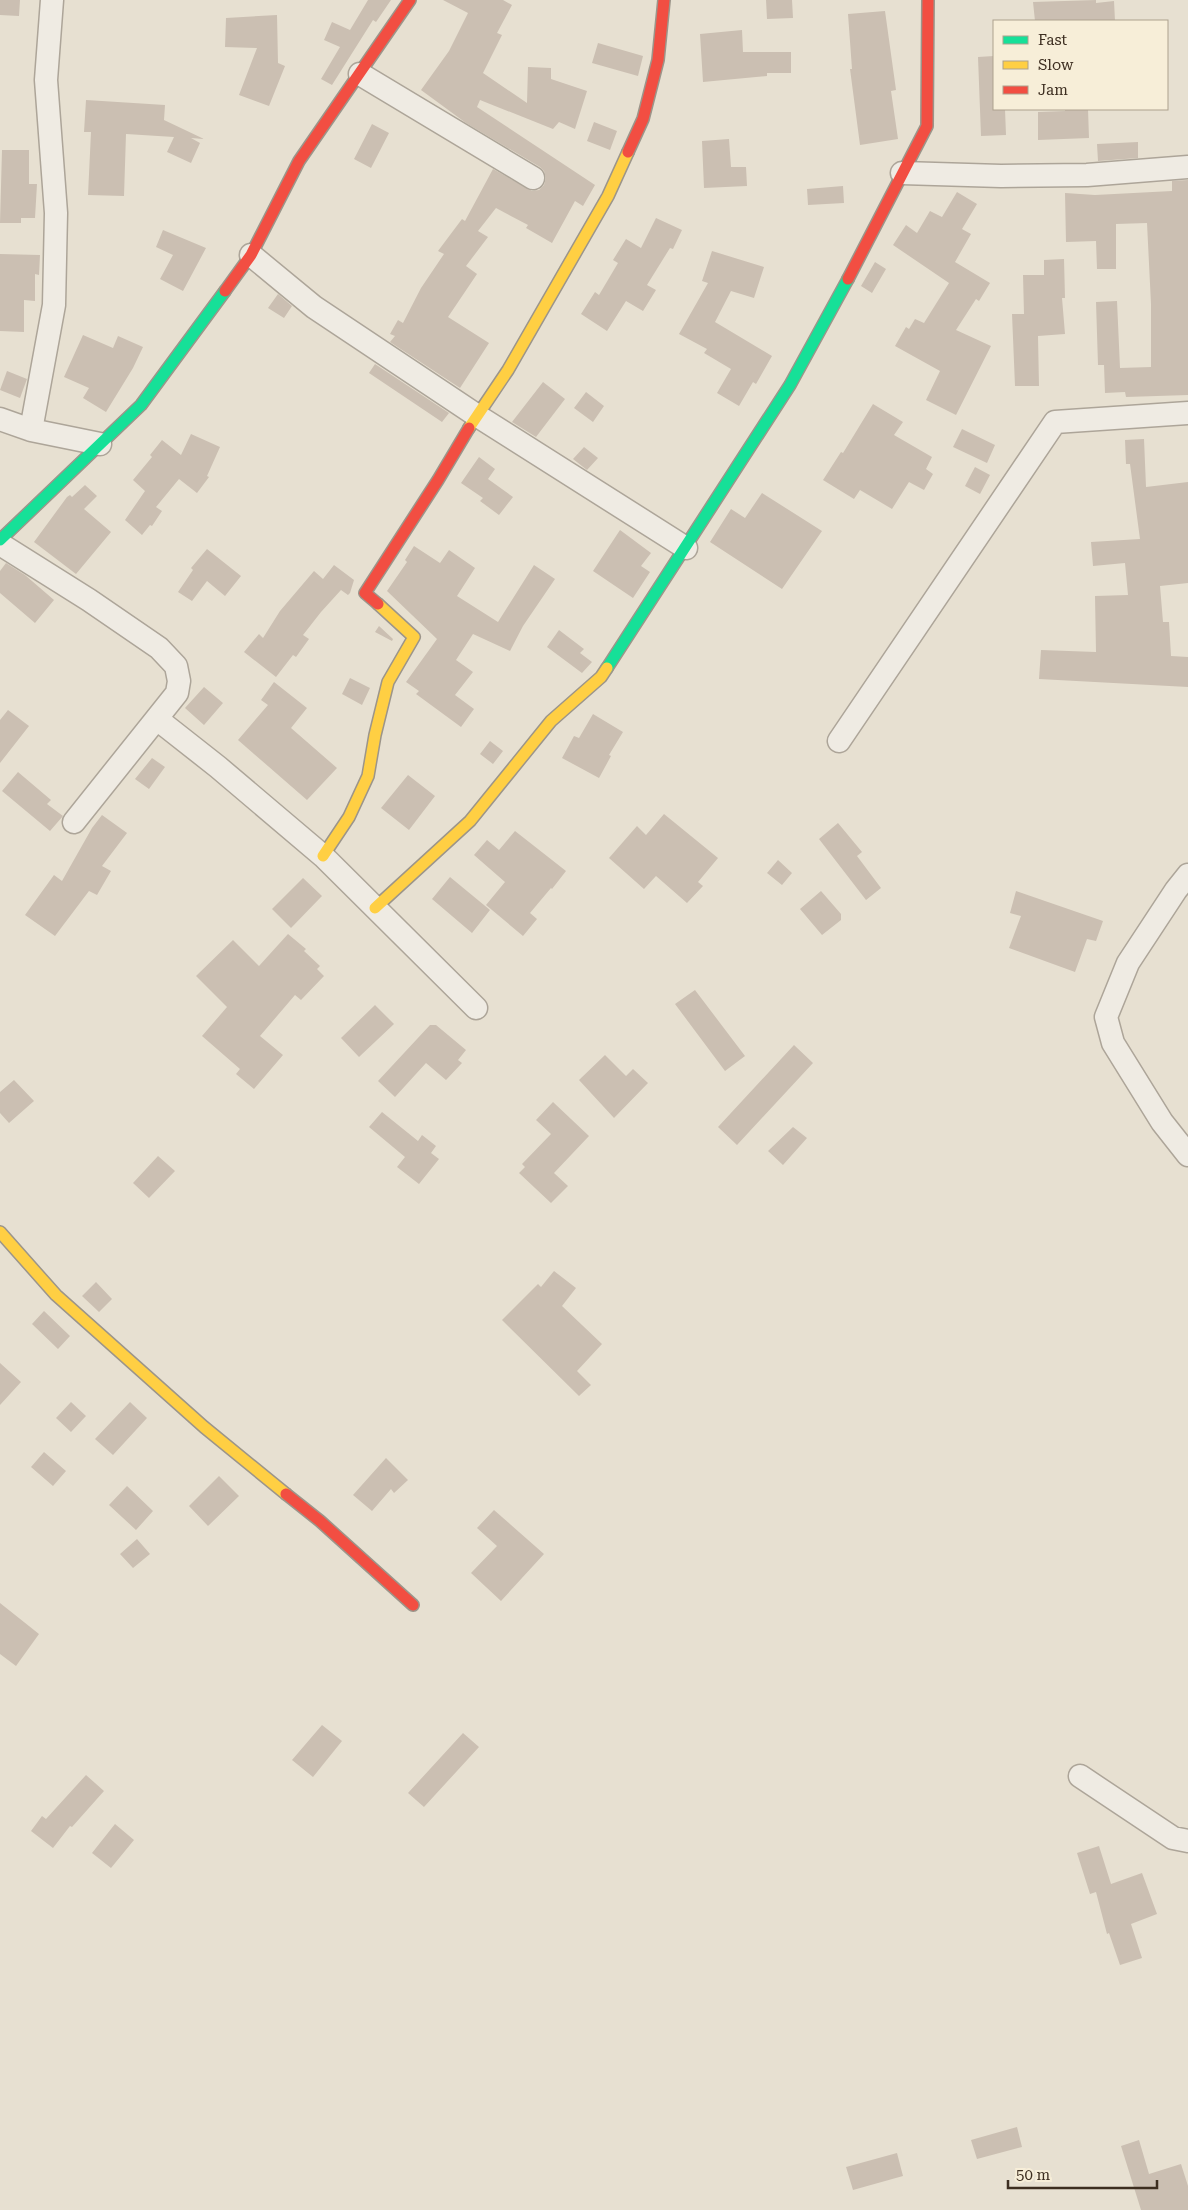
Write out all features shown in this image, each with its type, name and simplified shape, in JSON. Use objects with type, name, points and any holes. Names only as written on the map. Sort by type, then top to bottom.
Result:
[{"type":"street","points":[[31,430],[54,305],[56,213],[46,80],[52,0]]},
{"type":"street","points":[[0,540],[141,405],[251,256],[300,161],[410,0]]},
{"type":"street","points":[[323,856],[349,817],[368,776],[388,682],[414,637],[365,593],[438,480],[476,415],[508,370],[608,196],[643,119],[658,60],[664,0]]},
{"type":"street","points":[[374,908],[470,821],[551,721],[601,677],[790,385],[927,126],[928,0]]},
{"type":"street","points":[[360,74],[533,178]]},
{"type":"street","points":[[902,173],[1001,176],[1087,175],[1188,167]]},
{"type":"street","points":[[251,256],[314,307],[476,415],[686,548]]},
{"type":"street","points":[[839,741],[1055,422],[1188,414]]},
{"type":"street","points":[[0,419],[31,430],[100,444]]},
{"type":"street","points":[[0,544],[89,600],[160,648],[176,666],[179,681],[177,693],[74,822]]},
{"type":"street","points":[[157,719],[218,767],[323,856],[476,1008]]},
{"type":"street","points":[[1188,875],[1128,963],[1106,1017],[1113,1043],[1162,1122],[1188,1155]]},
{"type":"street","points":[[0,1232],[56,1295],[204,1427],[320,1521],[413,1605]]},
{"type":"street","points":[[1080,1776],[1173,1838],[1188,1841]]},
{"type":"building","points":[[0,0],[20,0],[19,16],[0,15]]},
{"type":"building","points":[[368,0],[391,0],[376,22],[373,20],[332,85],[321,79],[340,47],[324,40],[332,22],[350,30]]},
{"type":"building","points":[[443,0],[503,0],[512,5],[497,33],[502,35],[483,73],[527,103],[528,67],[551,68],[551,79],[587,91],[575,129],[559,122],[553,129],[480,100],[477,107],[595,185],[583,206],[575,201],[552,243],[526,228],[528,225],[496,208],[478,231],[488,237],[466,266],[477,274],[448,317],[489,343],[460,388],[390,342],[395,336],[390,334],[398,320],[403,323],[421,288],[444,254],[438,251],[462,219],[465,221],[493,169],[532,191],[539,190],[544,185],[546,178],[544,171],[540,167],[466,123],[421,90],[449,51],[468,13]]},
{"type":"building","points":[[766,0],[792,0],[793,18],[767,19]]},
{"type":"building","points":[[1096,0],[1096,3],[1114,1],[1115,20],[1035,20],[1033,2]]},
{"type":"building","points":[[885,11],[896,90],[891,91],[898,139],[860,145],[850,69],[852,69],[848,14]]},
{"type":"building","points":[[277,15],[278,63],[285,66],[269,106],[239,95],[257,48],[225,47],[226,18]]},
{"type":"building","points":[[742,30],[743,52],[791,52],[791,73],[767,73],[767,76],[703,82],[700,34]]},
{"type":"building","points":[[598,43],[643,56],[638,76],[592,63]]},
{"type":"building","points":[[993,56],[993,110],[1005,110],[1006,135],[981,136],[978,57]]},
{"type":"building","points":[[86,100],[165,105],[164,120],[204,139],[191,138],[200,143],[191,163],[167,152],[174,137],[126,134],[124,196],[88,195],[91,132],[84,132]]},
{"type":"building","points":[[1088,110],[1089,138],[1038,140],[1038,112]]},
{"type":"building","points":[[594,122],[617,131],[610,150],[587,141]]},
{"type":"building","points":[[372,124],[389,133],[371,168],[354,159]]},
{"type":"building","points":[[729,139],[731,167],[746,167],[747,186],[704,188],[702,141]]},
{"type":"building","points":[[1138,142],[1138,158],[1098,161],[1097,144]]},
{"type":"building","points":[[2,150],[29,150],[29,184],[37,184],[35,218],[21,218],[21,223],[0,223]]},
{"type":"building","points":[[1188,180],[1188,395],[1126,397],[1125,392],[1105,393],[1104,365],[1098,365],[1096,302],[1117,301],[1120,368],[1151,367],[1151,304],[1147,223],[1116,224],[1116,269],[1097,269],[1096,241],[1066,242],[1065,193],[1095,195],[1172,191],[1172,181]]},
{"type":"building","points":[[843,186],[844,203],[808,205],[807,189]]},
{"type":"building","points":[[957,192],[977,204],[962,229],[971,234],[955,262],[990,283],[979,301],[976,299],[956,330],[991,346],[956,415],[926,400],[940,371],[895,346],[906,327],[909,329],[915,319],[924,323],[949,283],[893,245],[906,225],[917,233],[930,211],[942,217]]},
{"type":"building","points":[[656,218],[682,230],[673,249],[670,248],[647,285],[656,290],[643,311],[626,301],[607,331],[581,314],[595,292],[599,295],[618,263],[613,260],[626,239],[641,248]]},
{"type":"building","points":[[163,230],[206,248],[183,291],[160,279],[173,255],[156,247]]},
{"type":"building","points":[[712,251],[764,267],[754,298],[731,291],[715,322],[772,356],[756,384],[753,382],[739,406],[717,393],[731,369],[704,353],[707,349],[679,334],[708,283],[702,281]]},
{"type":"building","points":[[0,254],[40,255],[39,275],[35,274],[35,301],[24,300],[24,332],[0,331]]},
{"type":"building","points":[[1064,259],[1065,298],[1062,298],[1065,334],[1038,336],[1039,386],[1015,386],[1012,314],[1024,314],[1023,275],[1044,275],[1044,260]]},
{"type":"building","points":[[875,262],[886,269],[872,293],[861,286]]},
{"type":"building","points":[[278,294],[292,306],[284,318],[268,308]]},
{"type":"building","points":[[83,335],[113,348],[118,336],[143,347],[133,368],[106,412],[83,398],[89,388],[64,377]]},
{"type":"building","points":[[375,364],[449,413],[442,422],[369,373]]},
{"type":"building","points":[[7,371],[27,379],[20,398],[0,390]]},
{"type":"building","points":[[543,382],[565,399],[536,437],[512,422]]},
{"type":"building","points":[[586,392],[604,406],[593,422],[574,408]]},
{"type":"building","points":[[873,404],[903,422],[894,435],[932,457],[926,469],[933,474],[924,490],[909,482],[892,509],[860,490],[854,499],[823,480],[841,452],[843,453]]},
{"type":"building","points":[[962,429],[995,445],[987,463],[953,447]]},
{"type":"building","points":[[191,434],[220,447],[207,476],[209,477],[197,493],[179,479],[156,507],[162,511],[152,526],[150,525],[142,535],[125,520],[145,491],[133,480],[152,457],[150,455],[162,440],[181,455]]},
{"type":"building","points":[[1144,439],[1146,487],[1188,482],[1188,583],[1160,586],[1163,622],[1169,622],[1171,656],[1188,657],[1188,687],[1039,679],[1041,650],[1096,652],[1095,596],[1128,595],[1125,563],[1093,566],[1091,542],[1140,539],[1130,464],[1126,464],[1125,440]]},
{"type":"building","points":[[584,447],[598,458],[587,470],[573,459]]},
{"type":"building","points":[[479,457],[495,469],[488,479],[513,497],[499,515],[480,501],[483,498],[461,483]]},
{"type":"building","points":[[975,467],[990,475],[980,494],[965,486]]},
{"type":"building","points":[[85,485],[97,496],[84,509],[111,532],[76,574],[34,542],[67,497],[70,495],[72,497]]},
{"type":"building","points":[[762,493],[822,531],[782,589],[710,542],[731,509],[745,518]]},
{"type":"building","points":[[620,530],[651,553],[641,566],[650,572],[633,598],[593,571]]},
{"type":"building","points":[[414,546],[440,563],[449,550],[475,568],[457,596],[498,622],[534,565],[555,579],[523,626],[510,651],[473,634],[456,660],[473,672],[455,695],[474,709],[461,727],[416,694],[419,691],[406,682],[437,639],[387,591],[407,562],[405,560]]},
{"type":"building","points":[[207,549],[241,576],[225,596],[207,581],[192,601],[178,592],[193,570],[191,568]]},
{"type":"building","points":[[6,563],[25,575],[54,600],[35,623],[0,593],[0,571]]},
{"type":"building","points":[[334,565],[354,580],[350,593],[348,595],[341,590],[321,612],[303,635],[309,639],[296,657],[293,655],[276,677],[244,652],[259,634],[263,638],[280,611],[314,571],[323,579]]},
{"type":"building","points":[[379,626],[393,639],[392,641],[375,632]]},
{"type":"building","points":[[559,630],[584,649],[580,653],[592,662],[582,673],[547,647]]},
{"type":"building","points":[[350,678],[370,688],[362,705],[342,694]]},
{"type":"building","points":[[274,682],[307,708],[291,728],[337,768],[307,800],[238,740],[268,705],[261,700]]},
{"type":"building","points":[[204,687],[223,703],[204,725],[185,708]]},
{"type":"building","points":[[8,710],[29,726],[0,763],[0,720]]},
{"type":"building","points":[[593,714],[623,732],[609,755],[611,756],[599,778],[562,758],[574,736],[579,738]]},
{"type":"building","points":[[490,741],[503,751],[493,764],[480,754]]},
{"type":"building","points":[[152,758],[165,767],[149,789],[135,779]]},
{"type":"building","points":[[18,772],[51,800],[47,804],[63,816],[50,831],[2,791]]},
{"type":"building","points":[[408,775],[435,796],[409,830],[381,808]]},
{"type":"building","points":[[664,814],[718,858],[698,882],[703,886],[687,903],[656,876],[644,889],[609,858],[637,826],[646,835]]},
{"type":"building","points":[[102,815],[127,833],[102,866],[111,871],[97,895],[89,891],[55,936],[25,915],[54,875],[62,881],[92,828]]},
{"type":"building","points":[[838,823],[862,852],[857,856],[881,888],[866,900],[819,839]]},
{"type":"building","points":[[515,831],[566,871],[530,913],[537,919],[523,936],[486,905],[505,882],[474,855],[487,840],[499,850]]},
{"type":"building","points":[[778,860],[792,873],[782,885],[767,873]]},
{"type":"building","points":[[450,877],[490,910],[472,933],[432,899]]},
{"type":"building","points":[[303,878],[322,896],[291,928],[272,909]]},
{"type":"building","points":[[821,891],[841,914],[841,920],[822,935],[800,909]]},
{"type":"building","points":[[1016,891],[1103,921],[1096,941],[1087,939],[1075,972],[1009,948],[1021,916],[1010,913]]},
{"type":"building","points":[[288,934],[306,949],[304,951],[320,966],[317,969],[324,976],[301,1000],[295,995],[260,1036],[283,1055],[254,1089],[236,1074],[240,1069],[202,1036],[227,1007],[196,976],[233,940],[259,966]]},
{"type":"building","points":[[695,990],[745,1056],[725,1071],[675,1004]]},
{"type":"building","points":[[375,1005],[394,1024],[359,1057],[341,1038]]},
{"type":"building","points":[[430,1025],[436,1025],[466,1050],[458,1060],[462,1063],[446,1080],[426,1063],[395,1097],[378,1081]]},
{"type":"building","points":[[794,1045],[813,1063],[737,1145],[718,1127]]},
{"type":"building","points":[[605,1055],[626,1076],[633,1069],[648,1083],[614,1118],[579,1080]]},
{"type":"building","points":[[14,1080],[34,1101],[9,1123],[0,1113],[0,1092]]},
{"type":"building","points":[[553,1102],[589,1136],[554,1173],[568,1186],[551,1203],[519,1173],[525,1167],[522,1164],[551,1134],[536,1120]]},
{"type":"building","points":[[382,1112],[418,1141],[422,1135],[436,1146],[431,1153],[439,1159],[419,1184],[397,1167],[405,1157],[369,1127]]},
{"type":"building","points":[[793,1127],[807,1138],[783,1165],[768,1151]]},
{"type":"building","points":[[158,1156],[175,1171],[149,1198],[133,1183]]},
{"type":"building","points":[[554,1271],[576,1288],[562,1306],[602,1344],[577,1371],[591,1385],[579,1396],[502,1320],[538,1284],[541,1287]]},
{"type":"building","points":[[96,1282],[112,1299],[99,1312],[82,1296]]},
{"type":"building","points":[[44,1311],[70,1336],[58,1349],[32,1324]]},
{"type":"building","points":[[0,1363],[21,1382],[0,1405]]},
{"type":"building","points":[[71,1402],[86,1416],[71,1432],[56,1418]]},
{"type":"building","points":[[130,1402],[147,1418],[113,1455],[95,1439]]},
{"type":"building","points":[[44,1452],[66,1471],[53,1486],[31,1467]]},
{"type":"building","points":[[386,1458],[408,1480],[394,1493],[391,1489],[372,1511],[353,1495]]},
{"type":"building","points":[[219,1476],[239,1496],[208,1526],[189,1506]]},
{"type":"building","points":[[127,1486],[153,1511],[136,1530],[109,1505]]},
{"type":"building","points":[[494,1510],[544,1554],[501,1601],[471,1573],[497,1546],[477,1528]]},
{"type":"building","points":[[137,1539],[150,1554],[133,1568],[120,1554]]},
{"type":"building","points":[[0,1603],[39,1634],[16,1666],[0,1654]]},
{"type":"building","points":[[322,1725],[342,1741],[313,1777],[292,1760]]},
{"type":"building","points":[[463,1733],[479,1747],[424,1807],[408,1793]]},
{"type":"building","points":[[86,1775],[104,1791],[72,1827],[70,1826],[53,1848],[31,1831],[42,1816],[46,1819]]},
{"type":"building","points":[[115,1824],[134,1840],[111,1868],[92,1853]]},
{"type":"building","points":[[1099,1846],[1111,1884],[1142,1873],[1157,1914],[1131,1924],[1142,1958],[1120,1965],[1109,1933],[1107,1934],[1096,1892],[1090,1894],[1077,1853]]},
{"type":"building","points":[[1017,2127],[1022,2147],[977,2159],[971,2140]]},
{"type":"building","points":[[1139,2140],[1149,2174],[1181,2164],[1188,2186],[1188,2210],[1141,2210],[1121,2146]]},
{"type":"building","points":[[897,2153],[903,2176],[853,2190],[846,2167]]},
{"type":"traffic: fast","points":[[607,668],[790,385],[848,279]]},
{"type":"traffic: fast","points":[[0,540],[141,405],[225,291]]},
{"type":"traffic: slow","points":[[469,428],[508,370],[608,196],[628,152]]},
{"type":"traffic: slow","points":[[323,856],[349,817],[368,776],[375,735],[388,682],[414,637],[378,604]]},
{"type":"traffic: slow","points":[[375,908],[470,821],[551,721],[601,677],[607,668]]},
{"type":"traffic: slow","points":[[0,1232],[56,1295],[204,1427],[286,1494]]},
{"type":"traffic: jam","points":[[225,291],[251,255],[299,161],[410,0]]},
{"type":"traffic: jam","points":[[628,152],[643,119],[658,60],[664,0]]},
{"type":"traffic: jam","points":[[848,279],[927,126],[928,0]]},
{"type":"traffic: jam","points":[[378,604],[365,593],[438,480],[469,428]]},
{"type":"traffic: jam","points":[[286,1494],[320,1521],[413,1605]]}]
